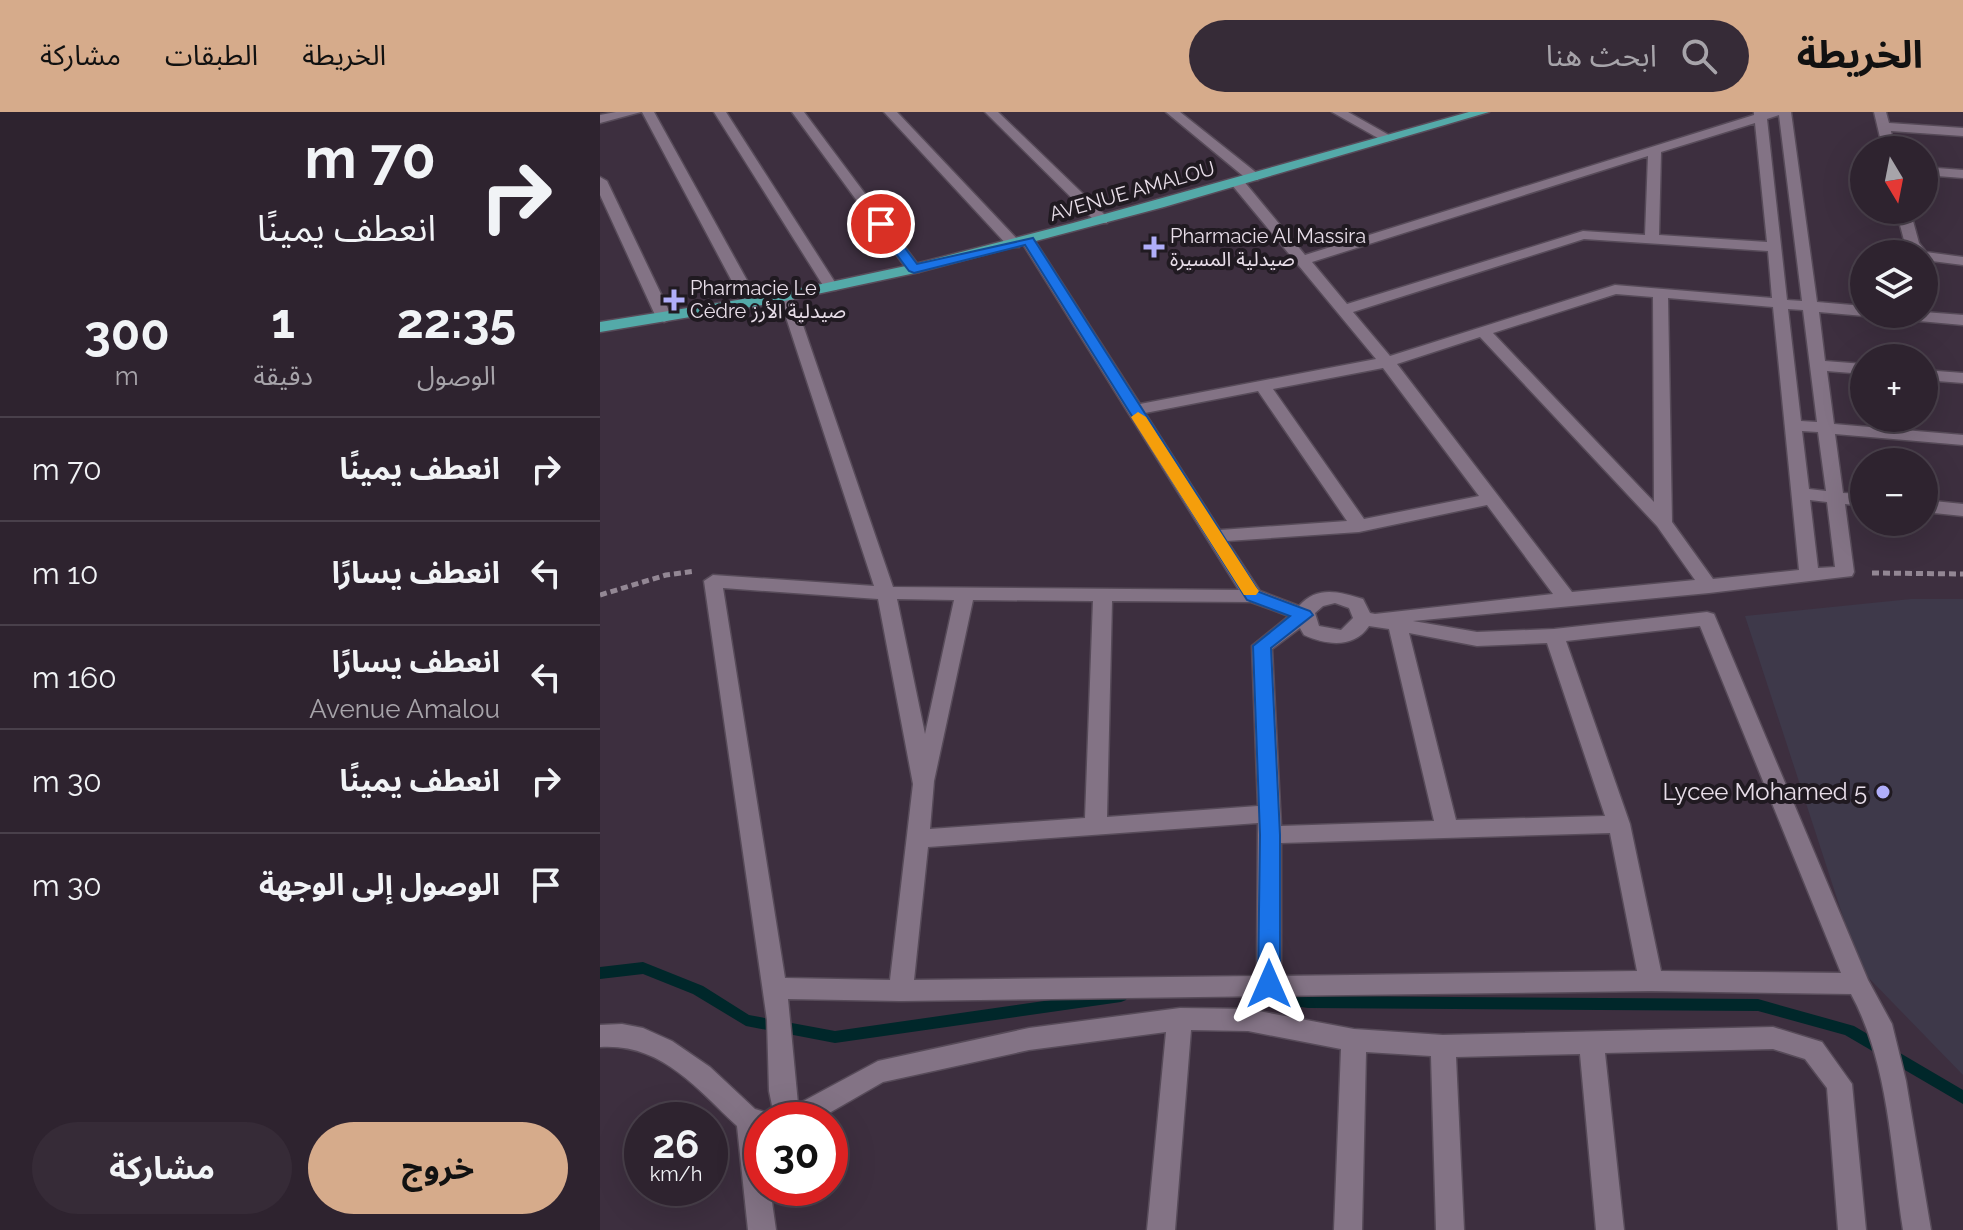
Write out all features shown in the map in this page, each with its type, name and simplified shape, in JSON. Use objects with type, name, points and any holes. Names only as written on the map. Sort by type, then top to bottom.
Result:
[{"type":"main road","name":"AVENUE AMALOU","points":[[600,327],[786,296],[914,269],[1390,139],[1460,114],[1483,112]]},
{"type":"street","points":[[600,119],[635,112]]},
{"type":"street","points":[[648,112],[751,302]]},
{"type":"street","points":[[720,112],[831,287]]},
{"type":"street","points":[[798,112],[914,269]]},
{"type":"street","points":[[890,112],[1021,242],[1134,410],[1253,596]]},
{"type":"street","points":[[991,112],[1102,220]]},
{"type":"street","points":[[1172,112],[1245,180],[1568,600]]},
{"type":"street","points":[[1338,112],[1390,139]]},
{"type":"street","points":[[785,1102],[779,1020],[713,581],[886,593],[1253,596],[1304,615],[1311,630],[1332,637],[1353,632],[1363,618],[1845,572],[1785,112]]},
{"type":"street","points":[[1880,112],[1887,136]]},
{"type":"street","points":[[1949,112],[1960,132]]},
{"type":"street","points":[[1304,260],[1766,113],[1780,304],[1809,575]]},
{"type":"street","points":[[1885,127],[1960,132]]},
{"type":"street","points":[[1652,238],[1655,148]]},
{"type":"street","points":[[1938,172],[1963,174]]},
{"type":"street","points":[[600,181],[664,317]]},
{"type":"street","points":[[1344,310],[1566,238],[1600,234],[1775,247]]},
{"type":"street","points":[[1938,257],[1963,261]]},
{"type":"street","points":[[1134,410],[1387,362],[1484,333],[1606,290],[1660,291],[1850,310]]},
{"type":"street","points":[[1660,291],[1663,522]]},
{"type":"street","points":[[786,296],[886,593],[924,784]]},
{"type":"street","points":[[1938,318],[1963,320]]},
{"type":"street","points":[[1484,333],[1663,522],[1709,587]]},
{"type":"street","points":[[1818,365],[1850,368]]},
{"type":"street","points":[[1938,376],[1963,378]]},
{"type":"street","points":[[1263,386],[1359,526]]},
{"type":"street","points":[[1793,425],[1963,440]]},
{"type":"street","points":[[1800,494],[1850,499]]},
{"type":"street","points":[[1215,536],[1359,526],[1491,499]]},
{"type":"street","points":[[1938,507],[1963,510]]},
{"type":"street","points":[[901,991],[924,784],[965,594]]},
{"type":"street","points":[[1096,826],[1103,597]]},
{"type":"street","points":[[1269,984],[1269,824],[1262,646],[1304,615],[1314,602],[1336,597],[1356,604],[1363,618]]},
{"type":"street","points":[[1363,618],[1477,639],[1554,636],[1707,619],[1858,984],[1880,1024],[1893,1081],[1917,1230]]},
{"type":"street","points":[[1398,626],[1447,829]]},
{"type":"street","points":[[1554,636],[1619,824],[1651,981]]},
{"type":"street","points":[[918,839],[1096,826],[1269,824],[1447,829],[1619,824]]},
{"type":"street","points":[[773,988],[901,991],[1651,981],[1858,984]]},
{"type":"street","points":[[1161,1230],[1180,1019]]},
{"type":"street","points":[[823,1102],[878,1072],[1029,1039],[1180,1019],[1248,1020],[1354,1040],[1443,1046],[1773,1038],[1813,1050],[1839,1084],[1852,1230]]},
{"type":"street","points":[[600,1036],[647,1040],[679,1059],[744,1112]]},
{"type":"street","points":[[1348,1230],[1354,1040]]},
{"type":"street","points":[[1592,1044],[1610,1230]]},
{"type":"street","points":[[1443,1046],[1450,1230]]},
{"type":"street","points":[[761,1206],[762,1230]]},
{"type":"path","points":[[600,595],[691,570],[702,572],[713,581]]},
{"type":"path","points":[[1845,572],[1963,574]]},
{"type":"shaded area","name":"Lycee Mohamed 5","points":[[1911,599],[1963,599],[1963,1075],[1860,969],[1745,616]]},
{"type":"waterway","points":[[600,973],[643,968],[698,990],[746,1020],[835,1037],[1121,996]]},
{"type":"waterway","points":[[1249,994],[1308,1002],[1758,1005],[1849,1030],[1963,1098]]},
{"type":"slow traffic","points":[[1138,417],[1250,591]]},
{"type":"place","name":"Pharmacie Al Massira صيدلية المسيرة","points":[[1154,247]]},
{"type":"place","name":"Pharmacie Le Cèdre صيدلية الأرز","points":[[674,300]]},
{"type":"place","name":"Lycee Mohamed 5","points":[[1883,792]]},
{"type":"route","points":[[881,224],[914,269],[1028,241],[1253,596],[1304,615],[1262,646],[1270,835],[1269,984]]}]
